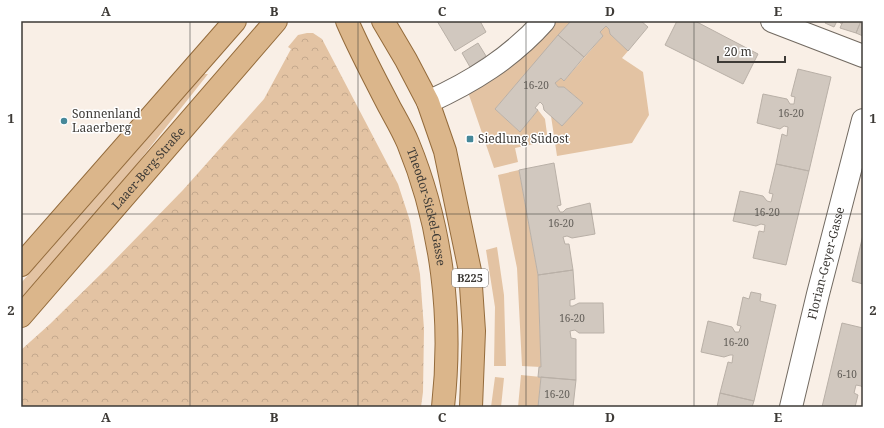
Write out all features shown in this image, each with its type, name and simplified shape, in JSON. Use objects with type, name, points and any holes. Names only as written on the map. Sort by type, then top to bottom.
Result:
[{"type":"main road","points":[[21,265],[236,21]]},
{"type":"main road","name":"Laaer-Berg-Straße","points":[[21,316],[276,21]]},
{"type":"main road","name":"Theodor-Sickel-Gasse","points":[[347,21],[407,142],[420,177],[435,229],[444,288],[448,340],[444,407]]},
{"type":"main road","name":"B225","points":[[383,21],[428,102],[445,151],[470,271],[474,331],[471,407]]},
{"type":"street","points":[[428,102],[456,89],[505,59],[530,37],[544,21]]},
{"type":"street","points":[[772,21],[863,56]]},
{"type":"street","name":"Florian-Geyer-Gasse","points":[[791,407],[818,294],[863,120]]},
{"type":"green space","points":[[553,21],[571,21],[495,109],[520,132],[538,110],[545,119],[548,141],[515,148],[518,162],[494,168],[469,95],[470,91]]},
{"type":"green space","points":[[606,26],[609,29],[610,34],[628,51],[622,58],[643,72],[649,115],[632,143],[557,156],[551,116],[562,126],[583,103],[564,87],[558,87],[555,83],[561,78],[564,81],[603,36],[600,32]]},
{"type":"green space","points":[[313,33],[322,39],[398,184],[410,221],[420,274],[424,329],[423,392],[421,407],[21,407],[21,350],[107,268],[183,190],[264,99],[291,49],[288,47],[298,35]]},
{"type":"green space","points":[[204,74],[208,74],[110,198],[21,298],[21,283]]},
{"type":"green space","points":[[519,170],[538,275],[541,367],[522,366],[517,268],[498,175]]},
{"type":"green space","points":[[497,247],[504,295],[506,366],[494,366],[495,307],[486,250]]},
{"type":"green space","points":[[521,375],[541,377],[538,407],[518,407]]},
{"type":"green space","points":[[495,377],[504,378],[501,407],[491,407]]},
{"type":"building","points":[[437,21],[480,21],[486,32],[455,51]]},
{"type":"building","points":[[571,21],[641,21],[648,27],[628,51],[610,34],[609,29],[606,26],[600,32],[603,36],[584,57],[558,35]]},
{"type":"building","points":[[677,21],[695,21],[758,54],[743,84],[665,45]]},
{"type":"building","points":[[826,21],[837,21],[834,27],[825,23]]},
{"type":"building","points":[[843,21],[861,21],[856,33],[840,28]]},
{"type":"building","points":[[861,21],[863,21],[863,36],[856,33]]},
{"type":"building","points":[[558,35],[584,57],[564,81],[561,78],[555,83],[558,87],[564,87],[583,103],[562,126],[544,110],[543,105],[540,102],[535,108],[538,110],[520,132],[495,109]]},
{"type":"building","points":[[478,43],[486,56],[470,67],[462,53]]},
{"type":"building","points":[[798,69],[831,77],[809,171],[776,164],[782,134],[787,136],[788,127],[784,126],[780,129],[757,123],[763,94],[787,99],[790,104],[794,104],[795,97],[791,96]]},
{"type":"building","points":[[554,163],[561,205],[557,206],[560,212],[590,203],[595,234],[572,238],[567,236],[563,237],[565,244],[569,244],[573,270],[538,275],[519,170]]},
{"type":"building","points":[[776,164],[809,171],[786,265],[753,258],[759,231],[764,232],[765,225],[761,224],[756,226],[733,221],[740,191],[763,196],[767,201],[771,202],[773,194],[769,193]]},
{"type":"building","points":[[863,235],[863,284],[852,281]]},
{"type":"building","points":[[573,270],[575,299],[570,300],[570,306],[579,303],[603,303],[604,333],[579,333],[575,330],[570,331],[571,338],[576,339],[576,380],[538,377],[539,367],[541,367],[538,275]]},
{"type":"building","points":[[751,292],[761,294],[760,301],[776,305],[754,401],[720,393],[728,362],[732,363],[733,355],[724,357],[701,352],[708,321],[732,327],[735,332],[739,332],[741,326],[737,325],[743,297],[749,299]]},
{"type":"building","points":[[842,323],[863,328],[863,388],[856,385],[854,393],[858,395],[855,407],[822,407]]},
{"type":"building","points":[[541,377],[576,380],[573,407],[538,407]]},
{"type":"building","points":[[720,393],[754,401],[752,407],[717,407]]},
{"type":"place","name":"Sonnenland Laaerberg","points":[[64,121]]},
{"type":"place","name":"Siedlung Südost","points":[[470,139]]}]
